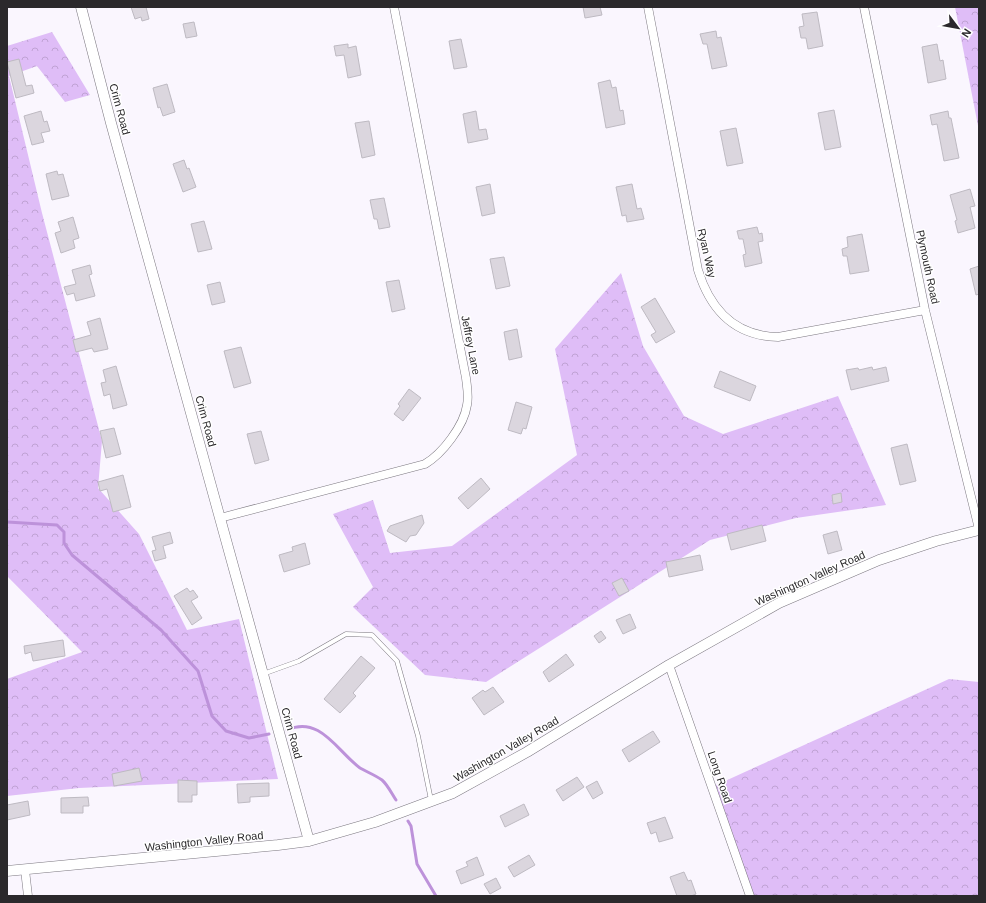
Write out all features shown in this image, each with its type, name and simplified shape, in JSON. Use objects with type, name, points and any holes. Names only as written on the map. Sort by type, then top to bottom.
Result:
[{"type":"street","name":"Crim Road","points":[[81,7],[107,110],[309,841]]},
{"type":"street","name":"Jeffrey Lane","points":[[220,518],[425,464],[443,450],[464,416],[467,405],[466,378],[394,7]]},
{"type":"street","name":"Ryan Way","points":[[648,7],[698,270],[709,298],[717,310],[747,331],[765,337],[778,337],[925,310]]},
{"type":"street","name":"Plymouth Road","points":[[864,7],[925,310],[979,529]]},
{"type":"street","name":"Washington Valley Road","points":[[7,871],[309,841],[375,822],[453,793],[527,752],[670,665],[779,603],[879,560],[928,543],[979,529]]},
{"type":"street","name":"Long Road","points":[[670,665],[750,896]]},
{"type":"street","points":[[25,870],[28,896]]},
{"type":"lane","points":[[263,674],[299,661],[346,634],[372,635],[397,661],[418,736],[432,801]]},
{"type":"green space","points":[[955,7],[979,7],[979,131]]},
{"type":"green space","points":[[52,32],[90,95],[65,102],[37,66],[9,76],[42,213],[102,441],[98,488],[139,534],[187,630],[239,619],[278,779],[79,788],[7,796],[7,679],[82,652],[7,576],[7,46]]},
{"type":"green space","points":[[621,273],[643,346],[684,416],[723,434],[838,396],[886,505],[796,518],[710,540],[486,682],[425,675],[353,607],[373,587],[333,514],[373,500],[390,553],[452,546],[577,455],[555,349]]},
{"type":"green space","points":[[949,679],[979,682],[979,896],[750,896],[712,787]]},
{"type":"building","points":[[131,7],[146,7],[149,19],[142,21],[141,17],[135,19]]},
{"type":"building","points":[[583,7],[600,7],[602,15],[585,18]]},
{"type":"building","points":[[817,12],[823,46],[808,49],[806,38],[801,38],[799,27],[804,26],[802,14]]},
{"type":"building","points":[[194,22],[197,36],[186,38],[183,24]]},
{"type":"building","points":[[716,31],[717,38],[721,37],[727,66],[712,69],[707,44],[703,44],[700,34]]},
{"type":"building","points":[[461,39],[467,67],[454,69],[449,41]]},
{"type":"building","points":[[348,44],[348,48],[356,46],[361,75],[348,78],[344,55],[336,56],[334,46]]},
{"type":"building","points":[[937,44],[940,61],[943,60],[946,79],[928,83],[922,47]]},
{"type":"building","points":[[19,59],[26,86],[32,85],[34,93],[16,98],[7,62]]},
{"type":"building","points":[[610,80],[612,88],[616,87],[620,111],[623,110],[625,124],[606,128],[598,83]]},
{"type":"building","points":[[167,84],[175,112],[163,116],[160,107],[158,108],[153,88]]},
{"type":"building","points":[[834,110],[841,147],[825,150],[818,113]]},
{"type":"building","points":[[41,111],[44,122],[47,121],[50,131],[41,133],[44,142],[32,145],[24,116]]},
{"type":"building","points":[[476,111],[479,130],[486,129],[488,139],[468,143],[463,114]]},
{"type":"building","points":[[948,111],[949,118],[951,118],[959,158],[944,161],[937,124],[932,125],[930,115]]},
{"type":"building","points":[[369,121],[375,155],[362,158],[355,123]]},
{"type":"building","points":[[736,128],[743,163],[727,166],[720,131]]},
{"type":"building","points":[[184,160],[187,169],[189,168],[196,187],[183,192],[173,164]]},
{"type":"building","points":[[57,171],[58,175],[63,174],[69,196],[52,200],[46,174]]},
{"type":"building","points":[[490,184],[495,213],[482,216],[476,187]]},
{"type":"building","points":[[632,184],[637,209],[641,208],[644,219],[627,222],[626,215],[622,216],[616,187]]},
{"type":"building","points":[[970,189],[975,206],[970,207],[975,228],[958,233],[955,221],[957,220],[950,195]]},
{"type":"building","points":[[384,198],[390,227],[379,229],[377,219],[374,219],[370,200]]},
{"type":"building","points":[[73,217],[79,238],[73,240],[75,248],[61,253],[55,233],[61,231],[58,222]]},
{"type":"building","points":[[204,221],[212,249],[198,252],[191,224]]},
{"type":"building","points":[[757,227],[759,234],[762,233],[763,241],[758,242],[762,263],[745,267],[743,255],[746,254],[743,239],[739,239],[737,231]]},
{"type":"building","points":[[862,234],[869,271],[850,274],[847,256],[843,256],[842,249],[848,247],[847,237]]},
{"type":"building","points":[[504,257],[510,286],[496,289],[490,259]]},
{"type":"building","points":[[90,265],[92,274],[89,275],[95,296],[76,301],[74,293],[67,295],[64,287],[76,284],[72,270]]},
{"type":"building","points":[[979,266],[979,294],[976,295],[970,269]]},
{"type":"building","points":[[399,280],[405,309],[392,312],[386,282]]},
{"type":"building","points":[[220,282],[225,302],[212,305],[207,285]]},
{"type":"building","points":[[655,298],[675,332],[656,343],[651,335],[656,332],[641,307]]},
{"type":"building","points":[[100,318],[108,349],[94,352],[92,348],[76,352],[73,340],[91,335],[87,322]]},
{"type":"building","points":[[517,329],[522,357],[509,360],[504,332]]},
{"type":"building","points":[[241,347],[251,383],[234,388],[224,351]]},
{"type":"building","points":[[116,366],[127,405],[113,409],[110,394],[104,396],[101,383],[106,382],[103,370]]},
{"type":"building","points":[[872,367],[873,370],[886,367],[889,381],[851,390],[846,370],[858,368],[859,370]]},
{"type":"building","points":[[720,371],[756,386],[750,401],[714,387]]},
{"type":"building","points":[[409,389],[421,398],[403,421],[394,414],[400,406],[398,404]]},
{"type":"building","points":[[516,402],[532,407],[526,429],[523,428],[521,434],[508,430]]},
{"type":"building","points":[[114,428],[121,454],[106,458],[100,431]]},
{"type":"building","points":[[261,431],[269,460],[255,464],[247,434]]},
{"type":"building","points":[[907,444],[916,481],[900,485],[891,448]]},
{"type":"building","points":[[123,475],[131,507],[113,512],[107,489],[100,491],[98,482]]},
{"type":"building","points":[[481,478],[490,489],[468,509],[458,498]]},
{"type":"building","points":[[841,493],[842,502],[833,504],[832,495]]},
{"type":"building","points":[[422,515],[424,523],[416,535],[410,536],[406,542],[387,531],[390,526]]},
{"type":"building","points":[[762,525],[766,541],[731,550],[727,534]]},
{"type":"building","points":[[837,531],[842,550],[828,554],[823,535]]},
{"type":"building","points":[[170,532],[173,543],[163,546],[166,558],[155,561],[152,551],[156,550],[152,537]]},
{"type":"building","points":[[305,543],[310,564],[284,572],[279,555],[293,551],[292,547]]},
{"type":"building","points":[[700,555],[703,570],[669,577],[666,562]]},
{"type":"building","points":[[622,578],[629,591],[619,596],[612,583]]},
{"type":"building","points":[[187,588],[190,592],[193,590],[198,597],[191,601],[202,618],[192,625],[174,596]]},
{"type":"building","points":[[630,614],[636,628],[623,634],[616,620]]},
{"type":"building","points":[[601,631],[606,638],[599,643],[594,636]]},
{"type":"building","points":[[63,640],[65,656],[33,661],[31,652],[25,654],[24,646]]},
{"type":"building","points":[[566,654],[574,665],[549,682],[543,672]]},
{"type":"building","points":[[361,656],[375,668],[353,693],[356,696],[340,713],[324,699]]},
{"type":"building","points":[[493,687],[504,702],[484,715],[472,698],[483,690],[485,692]]},
{"type":"building","points":[[653,731],[660,742],[629,762],[622,750]]},
{"type":"building","points":[[139,768],[142,781],[114,786],[112,774]]},
{"type":"building","points":[[577,777],[584,787],[563,801],[556,790]]},
{"type":"building","points":[[178,780],[197,781],[197,795],[192,795],[192,802],[178,802]]},
{"type":"building","points":[[597,781],[603,793],[593,799],[586,787]]},
{"type":"building","points":[[269,783],[269,796],[250,797],[250,802],[238,803],[237,784]]},
{"type":"building","points":[[88,797],[89,806],[83,806],[83,813],[61,813],[61,798]]},
{"type":"building","points":[[28,801],[30,815],[7,820],[7,805]]},
{"type":"building","points":[[524,804],[529,815],[505,827],[500,816]]},
{"type":"building","points":[[665,817],[673,838],[659,842],[656,832],[651,834],[647,823]]},
{"type":"building","points":[[529,855],[535,865],[514,877],[508,867]]},
{"type":"building","points":[[477,857],[484,875],[461,884],[456,871],[468,866],[466,862]]},
{"type":"building","points":[[684,872],[688,881],[691,880],[696,894],[691,896],[677,896],[670,877]]},
{"type":"building","points":[[496,878],[501,888],[490,894],[484,884]]},
{"type":"waterway","points":[[7,522],[57,525],[64,532],[64,543],[72,555],[161,630],[198,671],[212,716],[226,731],[249,738],[269,734]]},
{"type":"waterway","points":[[287,730],[299,727],[309,727],[319,731],[360,768],[382,780],[396,800]]},
{"type":"waterway","points":[[408,821],[411,826],[417,864],[436,896]]}]
